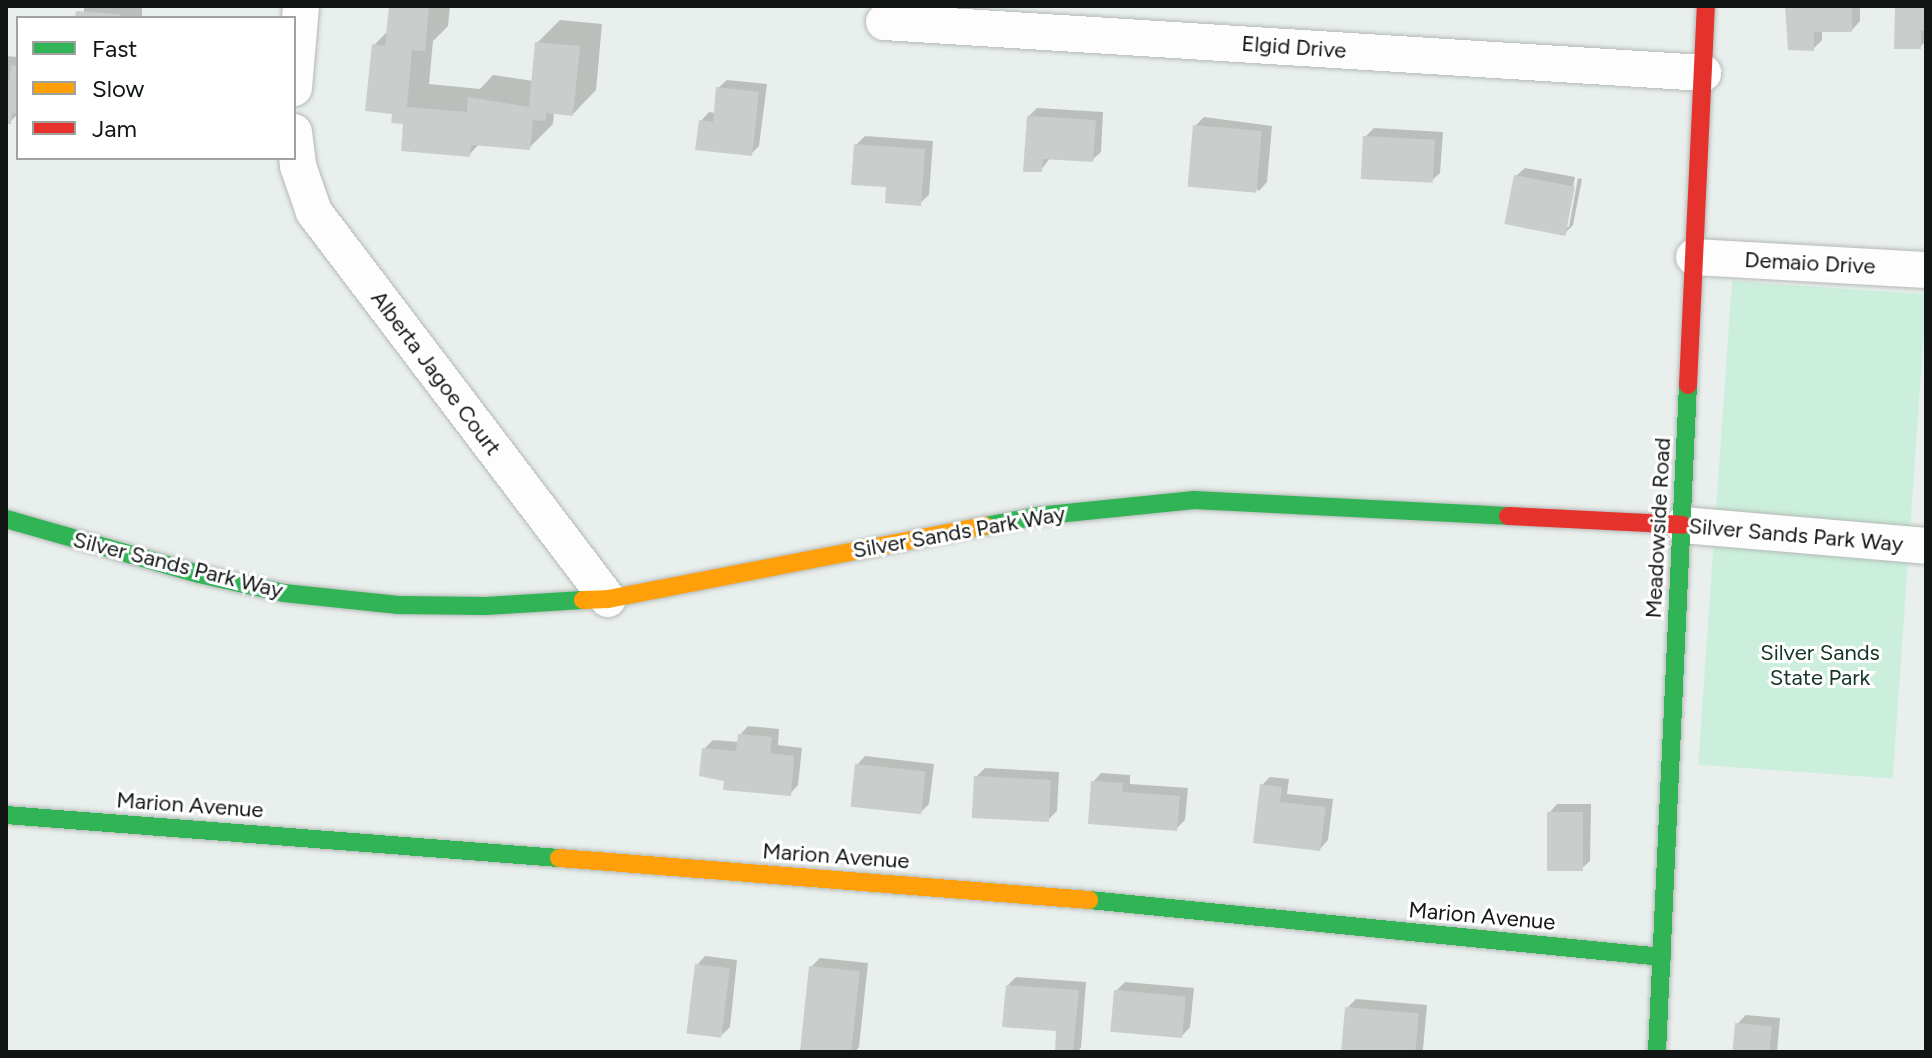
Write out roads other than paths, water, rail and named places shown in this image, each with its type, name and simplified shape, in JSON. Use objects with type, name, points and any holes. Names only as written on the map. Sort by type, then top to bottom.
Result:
[{"type":"street","points":[[296,65],[301,6]]},
{"type":"street","name":"Meadowside Road","points":[[1657,1052],[1706,6]]},
{"type":"street","name":"Elgid Drive","points":[[884,22],[1703,73]]},
{"type":"street","name":"Alberta Jagoe Court","points":[[296,149],[298,166],[314,212],[608,599]]},
{"type":"street","name":"Demaio Drive","points":[[1694,257],[1926,270]]},
{"type":"street","name":"Silver Sands Park Way","points":[[6,519],[199,574],[284,593],[398,605],[486,606],[608,599],[1037,516],[1194,500],[1683,525],[1926,546]]},
{"type":"street","name":"Marion Avenue","points":[[6,815],[1159,905],[1367,930],[1662,957]]},
{"type":"park label","name":"Silver Sands State Park","points":[[1820,664]]}]
